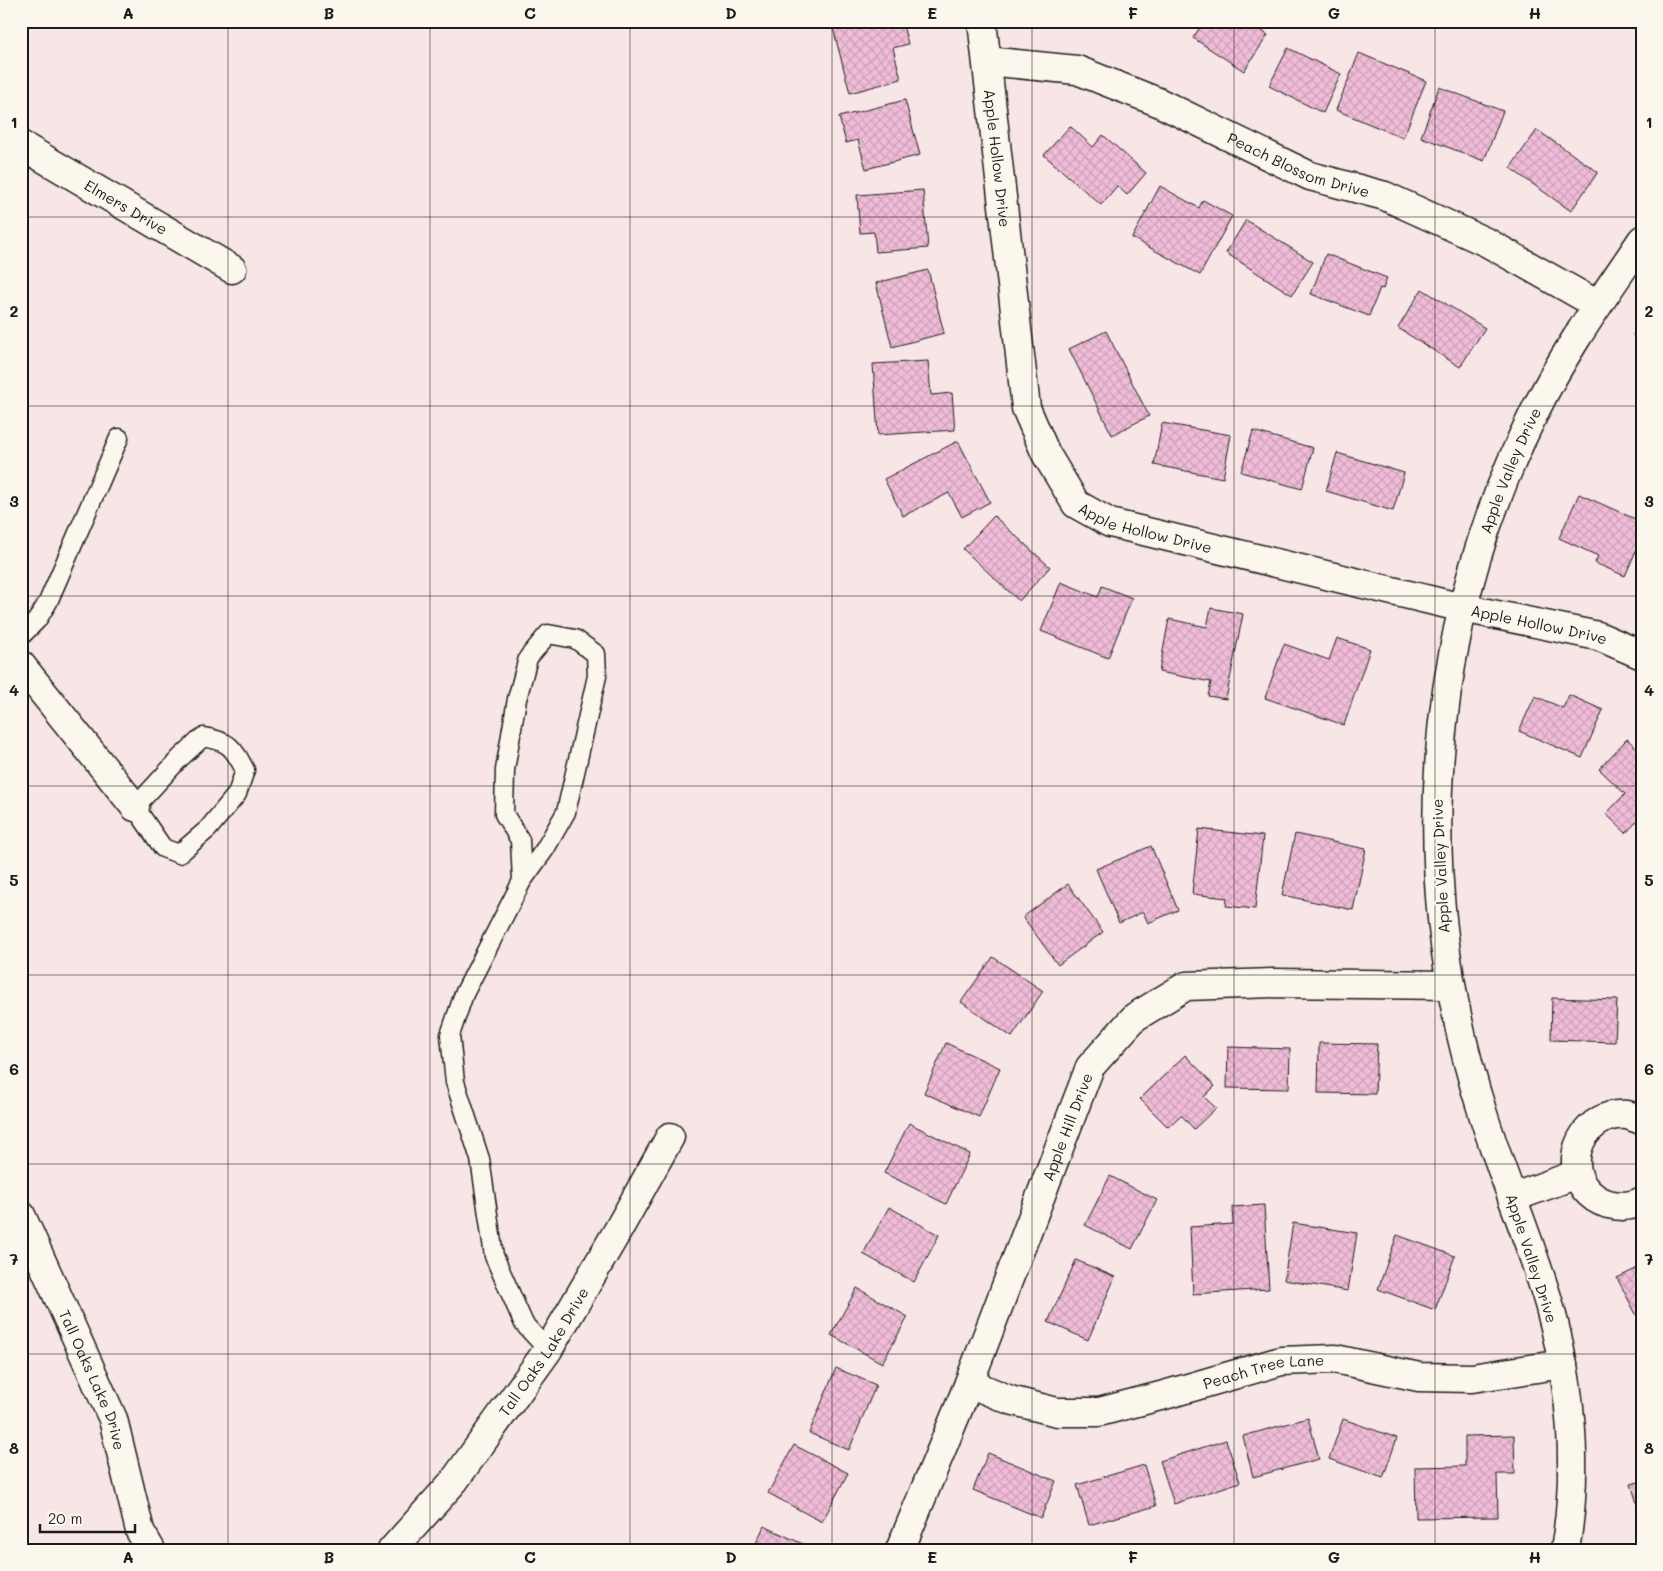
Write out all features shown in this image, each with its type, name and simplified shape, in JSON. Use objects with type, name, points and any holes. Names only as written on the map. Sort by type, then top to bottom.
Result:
[{"type":"street","name":"Apple Hollow Drive","points":[[982,21],[1026,408],[1046,454],[1076,504],[1110,523],[1463,608],[1598,636],[1642,655]]},
{"type":"street","name":"Peach Blossom Drive","points":[[987,61],[1077,70],[1158,102],[1310,176],[1385,196],[1488,243],[1598,305]]},
{"type":"street","name":"Elmers Drive","points":[[21,145],[232,269]]},
{"type":"street","name":"Apple Valley Drive","points":[[1565,1550],[1570,1511],[1571,1442],[1568,1396],[1563,1364],[1548,1301],[1473,1082],[1451,985],[1438,885],[1436,848],[1437,778],[1446,691],[1463,608],[1490,516],[1507,470],[1536,408],[1561,362],[1642,240]]},
{"type":"street","points":[[21,665],[135,807]]},
{"type":"street","name":"Apple Hill Drive","points":[[900,1550],[969,1383],[1090,1067],[1136,1017],[1186,986],[1272,983],[1451,985]]},
{"type":"street","points":[[1642,1120],[1626,1115],[1608,1117],[1592,1125],[1581,1139],[1576,1156],[1577,1174],[1586,1190],[1600,1202],[1617,1207],[1635,1205],[1642,1201]]},
{"type":"street","name":"Tall Oaks Lake Drive","points":[[392,1550],[454,1481],[548,1350],[670,1137]]},
{"type":"street","points":[[1512,1198],[1577,1174]]},
{"type":"street","name":"Tall Oaks Lake Drive","points":[[21,1215],[113,1419],[140,1531],[151,1550]]},
{"type":"street","name":"Peach Tree Lane","points":[[969,1383],[1010,1400],[1057,1412],[1099,1412],[1281,1361],[1335,1359],[1419,1377],[1472,1378],[1563,1364]]},
{"type":"lane","points":[[21,636],[37,620],[48,602],[119,438]]},
{"type":"lane","points":[[522,881],[520,840],[504,814],[505,770],[517,699],[528,658],[548,634],[575,639],[596,654],[597,676],[566,812],[545,848],[522,881],[464,994],[450,1035],[455,1082],[480,1159],[494,1256],[524,1324],[548,1350]]},
{"type":"lane","points":[[203,737],[221,740],[235,751],[245,770],[237,794],[208,829],[179,854],[163,848],[135,807],[180,758],[203,737]]},
{"type":"building","points":[[858,21],[902,21],[908,44],[893,48],[901,79],[850,93],[833,28]]},
{"type":"building","points":[[1204,21],[1247,21],[1268,35],[1244,71],[1193,38]]},
{"type":"building","points":[[1288,48],[1341,74],[1323,113],[1269,86]]},
{"type":"building","points":[[1359,53],[1426,81],[1403,138],[1336,110]]},
{"type":"building","points":[[1439,87],[1503,111],[1484,161],[1421,137]]},
{"type":"building","points":[[905,100],[920,155],[866,169],[858,140],[846,143],[839,117]]},
{"type":"building","points":[[1070,126],[1093,147],[1103,135],[1146,173],[1127,195],[1117,186],[1101,205],[1044,155]]},
{"type":"building","points":[[1537,130],[1598,172],[1571,211],[1510,168]]},
{"type":"building","points":[[1160,186],[1199,208],[1203,200],[1232,216],[1200,275],[1132,238]]},
{"type":"building","points":[[923,190],[928,248],[876,252],[874,232],[860,233],[857,195]]},
{"type":"building","points":[[1246,220],[1313,262],[1292,295],[1226,253]]},
{"type":"building","points":[[1326,254],[1387,278],[1383,289],[1380,288],[1369,316],[1311,294]]},
{"type":"building","points":[[928,270],[944,333],[892,347],[876,283]]},
{"type":"building","points":[[1422,289],[1485,328],[1460,367],[1398,328]]},
{"type":"building","points":[[1642,330],[1642,353],[1633,334]]},
{"type":"building","points":[[1106,331],[1149,416],[1112,435],[1069,349]]},
{"type":"building","points":[[928,361],[931,395],[952,393],[955,430],[878,435],[873,364]]},
{"type":"building","points":[[1162,423],[1231,435],[1223,478],[1154,465]]},
{"type":"building","points":[[1253,431],[1313,448],[1302,489],[1241,472]]},
{"type":"building","points":[[958,441],[990,502],[962,517],[949,493],[903,516],[884,479]]},
{"type":"building","points":[[1337,453],[1404,473],[1393,511],[1326,491]]},
{"type":"building","points":[[1579,494],[1642,522],[1642,537],[1625,576],[1595,563],[1598,556],[1559,538]]},
{"type":"building","points":[[994,516],[1050,567],[1019,601],[963,549]]},
{"type":"building","points":[[1061,582],[1098,597],[1102,586],[1132,598],[1108,658],[1041,631]]},
{"type":"building","points":[[1211,608],[1243,614],[1226,699],[1208,696],[1211,682],[1159,672],[1169,619],[1207,627]]},
{"type":"building","points":[[1337,638],[1370,649],[1344,725],[1265,698],[1284,644],[1329,660]]},
{"type":"building","points":[[1569,695],[1603,710],[1582,758],[1519,731],[1535,696],[1563,708]]},
{"type":"building","points":[[1627,739],[1642,753],[1642,816],[1626,833],[1606,814],[1625,794],[1599,769]]},
{"type":"building","points":[[1199,829],[1263,836],[1255,909],[1226,906],[1227,898],[1192,894]]},
{"type":"building","points":[[1295,834],[1366,849],[1353,910],[1282,895]]},
{"type":"building","points":[[1151,846],[1178,910],[1148,923],[1143,912],[1119,923],[1096,869]]},
{"type":"building","points":[[1068,884],[1103,932],[1058,965],[1023,917]]},
{"type":"building","points":[[993,957],[1043,991],[1012,1037],[961,1002]]},
{"type":"building","points":[[1552,998],[1617,1000],[1615,1042],[1551,1040]]},
{"type":"building","points":[[946,1043],[1000,1068],[979,1117],[924,1093]]},
{"type":"building","points":[[1319,1043],[1377,1044],[1375,1094],[1318,1093]]},
{"type":"building","points":[[1228,1047],[1290,1049],[1289,1089],[1227,1088]]},
{"type":"building","points":[[1185,1055],[1215,1086],[1204,1097],[1216,1108],[1194,1129],[1181,1115],[1168,1127],[1140,1099]]},
{"type":"building","points":[[909,1123],[970,1154],[946,1204],[884,1173]]},
{"type":"building","points":[[1110,1176],[1157,1200],[1132,1249],[1085,1225]]},
{"type":"building","points":[[1264,1205],[1269,1289],[1193,1294],[1190,1227],[1233,1224],[1232,1207]]},
{"type":"building","points":[[889,1207],[939,1235],[914,1282],[863,1254]]},
{"type":"building","points":[[1293,1223],[1357,1233],[1348,1291],[1284,1280]]},
{"type":"building","points":[[1397,1235],[1455,1256],[1435,1310],[1378,1289]]},
{"type":"building","points":[[1076,1260],[1115,1277],[1088,1340],[1048,1322]]},
{"type":"building","points":[[1642,1266],[1642,1314],[1637,1316],[1617,1278]]},
{"type":"building","points":[[857,1288],[908,1317],[882,1363],[831,1335]]},
{"type":"building","points":[[836,1368],[876,1385],[849,1450],[809,1433]]},
{"type":"building","points":[[1308,1418],[1319,1459],[1253,1477],[1243,1436]]},
{"type":"building","points":[[1343,1419],[1397,1438],[1383,1478],[1329,1459]]},
{"type":"building","points":[[1514,1435],[1515,1474],[1497,1474],[1498,1517],[1416,1518],[1415,1467],[1465,1466],[1465,1436]]},
{"type":"building","points":[[1226,1440],[1240,1482],[1174,1504],[1160,1461]]},
{"type":"building","points":[[794,1445],[848,1473],[822,1522],[768,1493]]},
{"type":"building","points":[[988,1453],[1056,1481],[1041,1518],[973,1490]]},
{"type":"building","points":[[1144,1465],[1156,1506],[1089,1525],[1077,1485]]},
{"type":"building","points":[[1642,1481],[1642,1519],[1631,1484]]},
{"type":"building","points":[[764,1526],[816,1550],[753,1550]]}]
